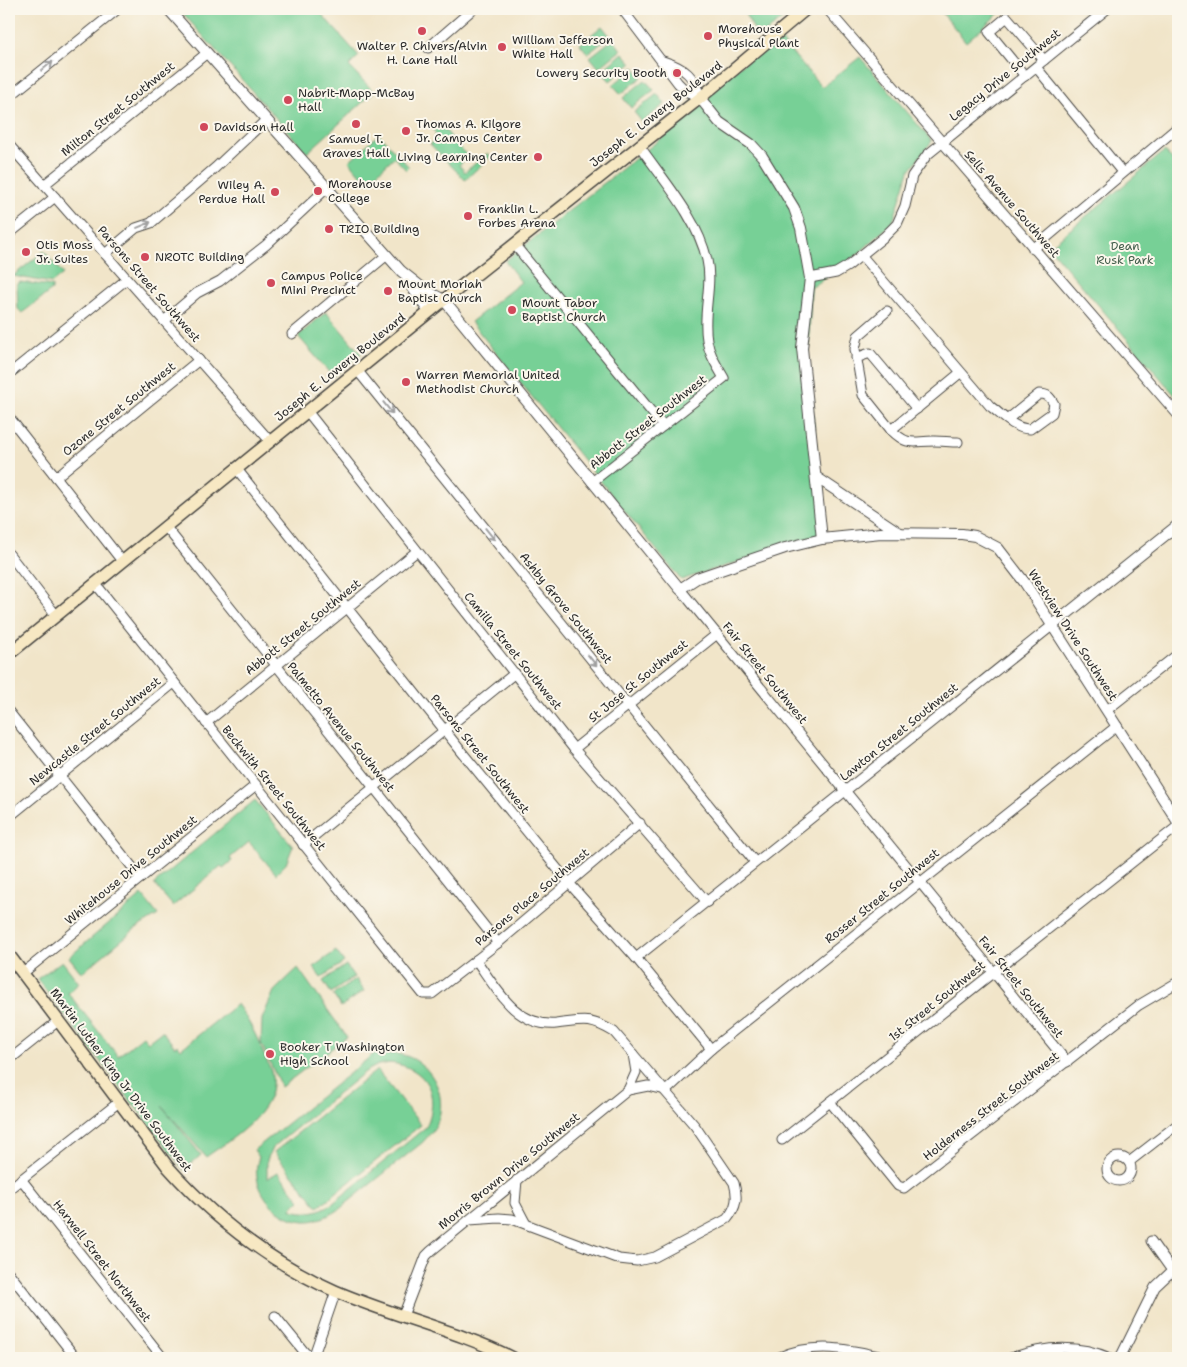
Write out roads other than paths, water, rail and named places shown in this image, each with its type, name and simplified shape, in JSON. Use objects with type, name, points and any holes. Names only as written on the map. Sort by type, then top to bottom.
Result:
[{"type":"main road","name":"Joseph E. Lowery Boulevard","points":[[9,654],[429,312],[700,98],[806,9]]},
{"type":"main road","name":"Martin Luther King Jr Drive Southwest","points":[[9,955],[168,1167],[215,1216],[270,1257],[336,1291],[513,1358]]},
{"type":"street","points":[[9,97],[118,9]]},
{"type":"street","points":[[168,9],[401,271],[429,312]]},
{"type":"street","points":[[428,48],[473,9]]},
{"type":"street","points":[[622,9],[678,83],[686,91],[700,98]]},
{"type":"street","name":"Sells Avenue Southwest","points":[[827,9],[1178,415]]},
{"type":"street","name":"Legacy Drive Southwest","points":[[942,142],[1106,9]]},
{"type":"street","points":[[1025,76],[990,32],[1007,17],[1044,60]]},
{"type":"street","name":"Milton Street Southwest","points":[[44,185],[207,53]]},
{"type":"street","points":[[663,61],[676,65],[689,74],[696,83],[700,98],[719,122],[750,144],[762,156],[789,200],[801,228],[810,278],[802,348],[822,539]]},
{"type":"street","points":[[1036,66],[1122,172]]},
{"type":"street","points":[[105,254],[136,228],[151,223],[215,168],[266,120]]},
{"type":"street","points":[[1033,249],[1122,172],[1178,127]]},
{"type":"street","points":[[810,278],[836,273],[885,236],[897,224],[912,176],[919,164],[942,142]]},
{"type":"street","name":"Parsons Street Southwest","points":[[9,145],[270,441]]},
{"type":"street","name":"Abbott Street Southwest","points":[[592,482],[724,378],[712,358],[707,340],[709,278],[703,245],[691,222],[639,145]]},
{"type":"street","points":[[164,321],[196,293],[220,282],[260,250],[327,188]]},
{"type":"street","points":[[9,234],[55,197]]},
{"type":"street","points":[[514,244],[663,426]]},
{"type":"street","points":[[861,254],[980,396],[1008,419],[1020,428],[1030,428],[1052,413],[1054,404],[1051,398],[1045,394],[1039,394],[1008,419]]},
{"type":"street","points":[[292,334],[387,255]]},
{"type":"street","points":[[401,271],[425,290],[444,300]]},
{"type":"street","points":[[9,374],[127,278]]},
{"type":"street","name":"Fair Street Southwest","points":[[444,300],[1067,1062]]},
{"type":"street","points":[[887,311],[858,336],[855,349],[863,395],[891,430],[901,439],[912,444],[933,441],[958,442]]},
{"type":"street","points":[[856,358],[870,353],[917,409]]},
{"type":"street","name":"Ozone Street Southwest","points":[[56,477],[199,360]]},
{"type":"street","name":"Ashby Grove Southwest","points":[[357,370],[755,862]]},
{"type":"street","points":[[891,430],[960,373]]},
{"type":"street","name":"Camilla Street Southwest","points":[[307,411],[574,749],[640,823],[706,902]]},
{"type":"street","points":[[9,417],[122,561]]},
{"type":"street","name":"Parsons Street Southwest","points":[[236,468],[444,730],[569,883],[636,958],[711,1049]]},
{"type":"street","points":[[816,477],[900,533]]},
{"type":"street","name":"Lawton Street Southwest","points":[[636,958],[1178,525]]},
{"type":"street","name":"Palmetto Avenue Southwest","points":[[165,526],[498,943]]},
{"type":"street","name":"Westview Drive Southwest","points":[[680,589],[698,578],[785,548],[852,534],[962,534],[987,541],[1008,558],[1053,625],[1178,824]]},
{"type":"street","name":"Abbott Street Southwest","points":[[206,723],[417,551]]},
{"type":"street","points":[[9,554],[56,615]]},
{"type":"street","name":"Beckwith Street Southwest","points":[[95,583],[423,994],[432,994],[439,989]]},
{"type":"street","name":"St Jose St Southwest","points":[[574,749],[717,634]]},
{"type":"street","points":[[1107,710],[1178,654]]},
{"type":"street","points":[[304,845],[515,673]]},
{"type":"street","name":"Newcastle Street Southwest","points":[[9,817],[174,683]]},
{"type":"street","points":[[9,712],[141,878]]},
{"type":"street","name":"Rosser Street Southwest","points":[[666,1090],[711,1049],[1117,726]]},
{"type":"street","name":"Whitehouse Drive Southwest","points":[[23,974],[256,785]]},
{"type":"street","name":"Parsons Place Southwest","points":[[439,989],[498,943],[640,823]]},
{"type":"street","name":"1st Street Southwest","points":[[782,1140],[1178,824]]},
{"type":"street","points":[[468,1220],[499,1218],[526,1224],[619,1258],[637,1261],[655,1257],[727,1219],[737,1202],[734,1182],[695,1126],[666,1090],[614,1032],[598,1022],[581,1020],[545,1024],[524,1017],[510,1006],[476,960]]},
{"type":"street","name":"Holderness Street Southwest","points":[[830,1102],[898,1186],[904,1188],[917,1180],[1139,1005],[1178,982]]},
{"type":"street","points":[[9,1060],[58,1021]]},
{"type":"street","points":[[628,1090],[636,1072],[633,1052]]},
{"type":"street","points":[[628,1090],[648,1086],[666,1090]]},
{"type":"street","name":"Morris Brown Drive Southwest","points":[[403,1316],[426,1256],[628,1090]]},
{"type":"street","points":[[9,1189],[119,1102]]},
{"type":"street","points":[[1129,1162],[1178,1124]]},
{"type":"street","name":"Harwell Street Northwest","points":[[21,1179],[163,1358]]},
{"type":"street","points":[[517,1180],[515,1203],[526,1224]]},
{"type":"street","points":[[1151,1242],[1178,1280]]},
{"type":"street","points":[[1120,1358],[1156,1287],[1172,1271]]},
{"type":"street","points":[[9,1273],[76,1358]]},
{"type":"street","points":[[275,1316],[306,1354],[314,1357],[336,1291]]},
{"type":"street","points":[[777,1358],[796,1351],[828,1347],[856,1350],[887,1358]]},
{"type":"street","points":[[1012,1358],[1025,1353],[1054,1348],[1087,1350],[1110,1358]]},
{"type":"place","name":"Walter P. Chivers/Alvin H. Lane Hall","points":[[422,31]]},
{"type":"place","name":"Morehouse Physical Plant","points":[[708,36]]},
{"type":"place","name":"William Jefferson White Hall","points":[[502,47]]},
{"type":"place","name":"Lowery Security Booth","points":[[677,73]]},
{"type":"place","name":"Nabrit-Mapp-McBay Hall","points":[[288,100]]},
{"type":"place","name":"Samuel T. Graves Hall","points":[[356,124]]},
{"type":"place","name":"Davidson Hall","points":[[204,127]]},
{"type":"place","name":"Thomas A. Kilgore Jr. Campus Center","points":[[406,131]]},
{"type":"place","name":"Living Learning Center","points":[[538,157]]},
{"type":"place","name":"Morehouse College","points":[[318,191]]},
{"type":"place","name":"Wiley A. Perdue Hall","points":[[275,192]]},
{"type":"place","name":"Franklin L. Forbes Arena","points":[[468,216]]},
{"type":"place","name":"TRIO Building","points":[[329,229]]},
{"type":"place","name":"Otis Moss Jr. Suites","points":[[26,252]]},
{"type":"place","name":"NROTC Building","points":[[145,257]]},
{"type":"place","name":"Campus Police Mini Precinct","points":[[271,283]]},
{"type":"place","name":"Mount Moriah Baptist Church","points":[[388,291]]},
{"type":"place","name":"Mount Tabor Baptist Church","points":[[512,310]]},
{"type":"place","name":"Warren Memorial United Methodist Church","points":[[406,382]]},
{"type":"place","name":"Booker T Washington High School","points":[[270,1054]]},
{"type":"park label","name":"Dean Rusk Park","points":[[1125,253]]}]
